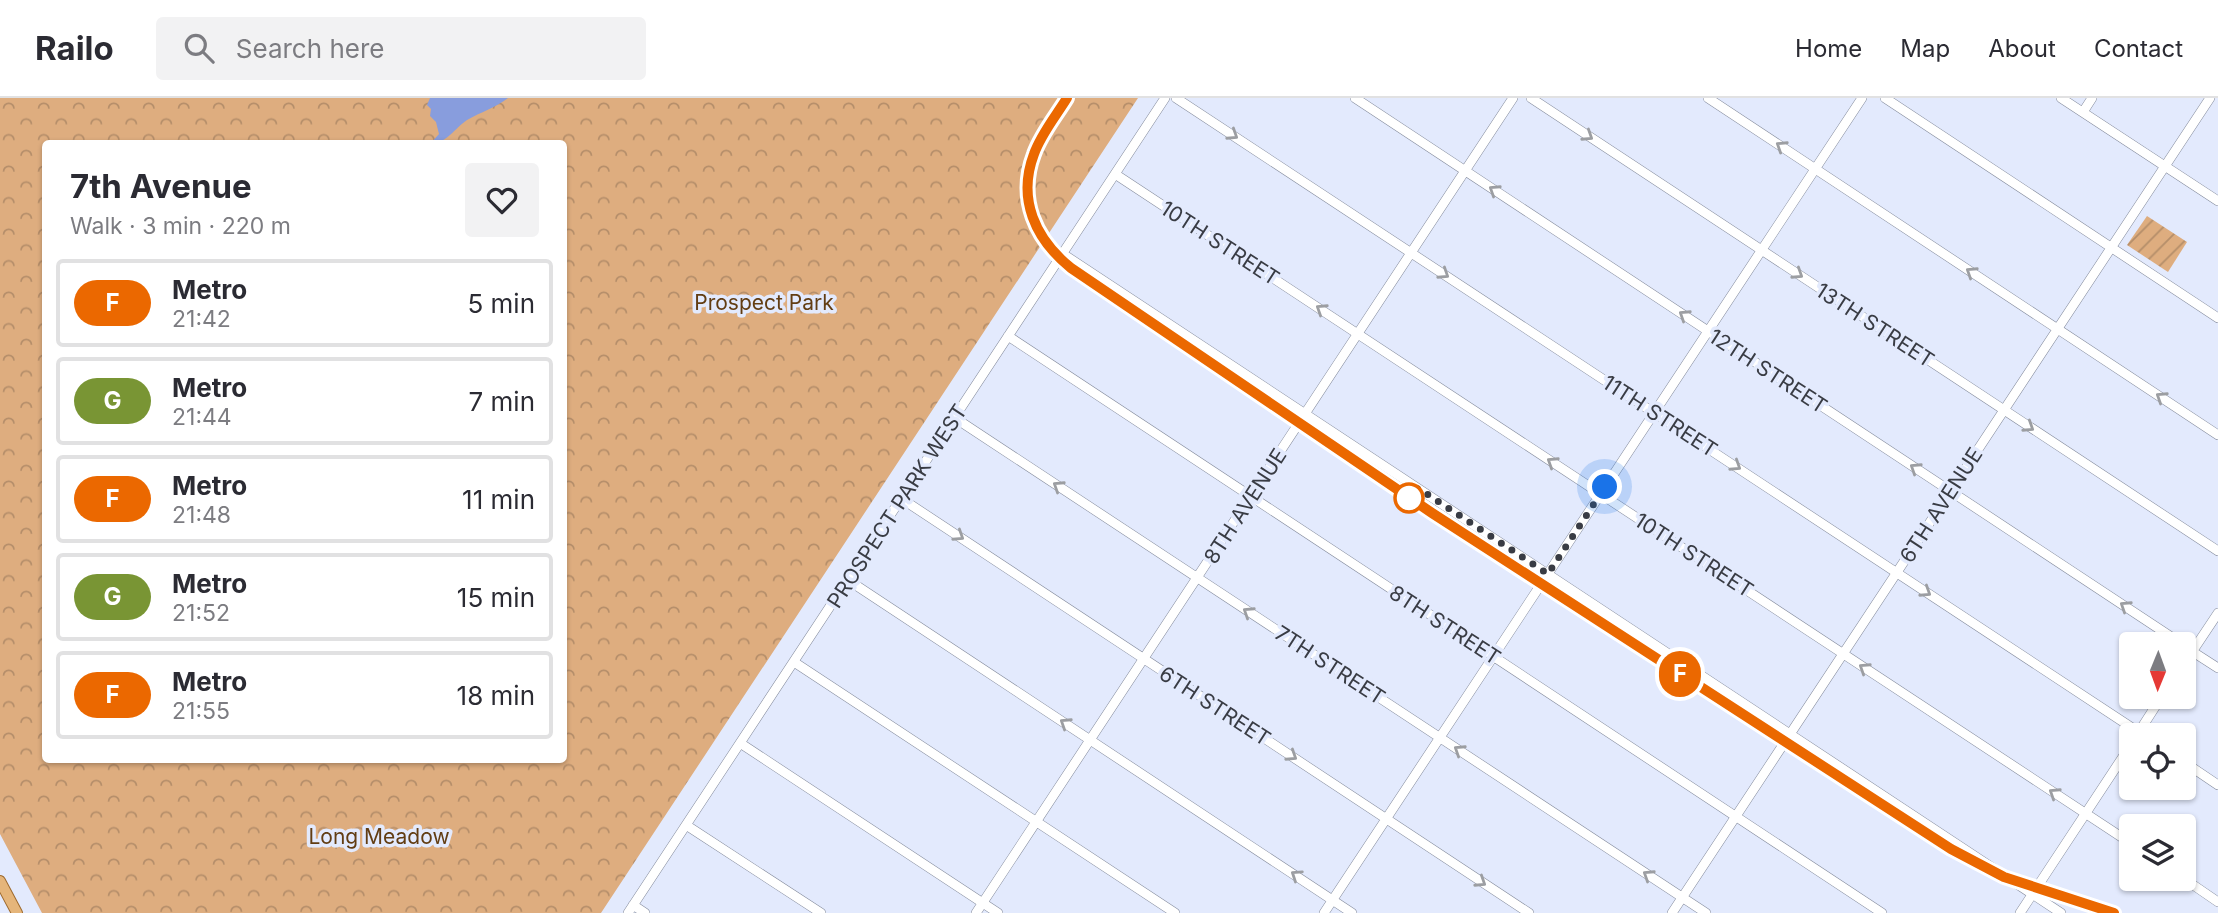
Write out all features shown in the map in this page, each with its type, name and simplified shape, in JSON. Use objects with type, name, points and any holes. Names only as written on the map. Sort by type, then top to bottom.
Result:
[{"type":"main road","points":[[0,881],[17,913]]},
{"type":"street","name":"PROSPECT PARK WEST","points":[[630,909],[1165,98]]},
{"type":"street","name":"11TH STREET","points":[[1176,98],[2124,723]]},
{"type":"street","name":"12TH STREET","points":[[1355,98],[2163,632]]},
{"type":"street","name":"8TH AVENUE","points":[[976,913],[1513,98]]},
{"type":"street","name":"13TH STREET","points":[[1531,98],[2218,551]]},
{"type":"street","points":[[1708,98],[2218,435]]},
{"type":"street","points":[[1324,913],[1862,98]]},
{"type":"street","points":[[1885,98],[2218,318]]},
{"type":"street","points":[[2061,98],[2218,201]]},
{"type":"street","points":[[2083,112],[2092,98]]},
{"type":"street","name":"6TH AVENUE","points":[[1672,913],[2210,98]]},
{"type":"street","name":"10TH STREET","points":[[1115,174],[2119,836]]},
{"type":"street","points":[[1063,254],[2061,913]]},
{"type":"street","name":"8TH STREET","points":[[1008,336],[1882,913]]},
{"type":"street","name":"7TH STREET","points":[[955,418],[1706,913]]},
{"type":"street","name":"6TH STREET","points":[[902,499],[1529,913]]},
{"type":"street","points":[[848,580],[1352,913]]},
{"type":"street","points":[[2196,636],[2218,613]]},
{"type":"street","name":"12TH STREET","points":[[2196,654],[2218,668]]},
{"type":"street","points":[[794,662],[1175,913]]},
{"type":"street","points":[[740,743],[998,913]]},
{"type":"street","points":[[2020,913],[2119,763]]},
{"type":"street","points":[[2196,770],[2218,785]]},
{"type":"street","points":[[686,825],[821,913]]},
{"type":"street","points":[[2196,887],[2218,902]]},
{"type":"street","points":[[630,909],[645,913]]},
{"type":"green space","name":"Prospect Park","points":[[0,98],[1138,98],[601,913],[42,913],[0,834]]},
{"type":"green space","points":[[2147,216],[2187,242],[2168,272],[2127,245]]},
{"type":"water","points":[[430,98],[508,98],[467,120],[444,140],[434,140],[439,134],[436,122],[430,116],[431,109],[427,105]]},
{"type":"metro line","name":"F","points":[[1067,98],[1034,152],[1028,189],[1035,225],[1044,242],[1071,268],[1432,513],[1951,849],[1982,867],[2026,886],[2114,913]]},
{"type":"route","points":[[1409,498],[1418,488],[1548,574],[1605,487]]},
{"type":"park label","name":"Long Meadow","points":[[379,836]]}]
